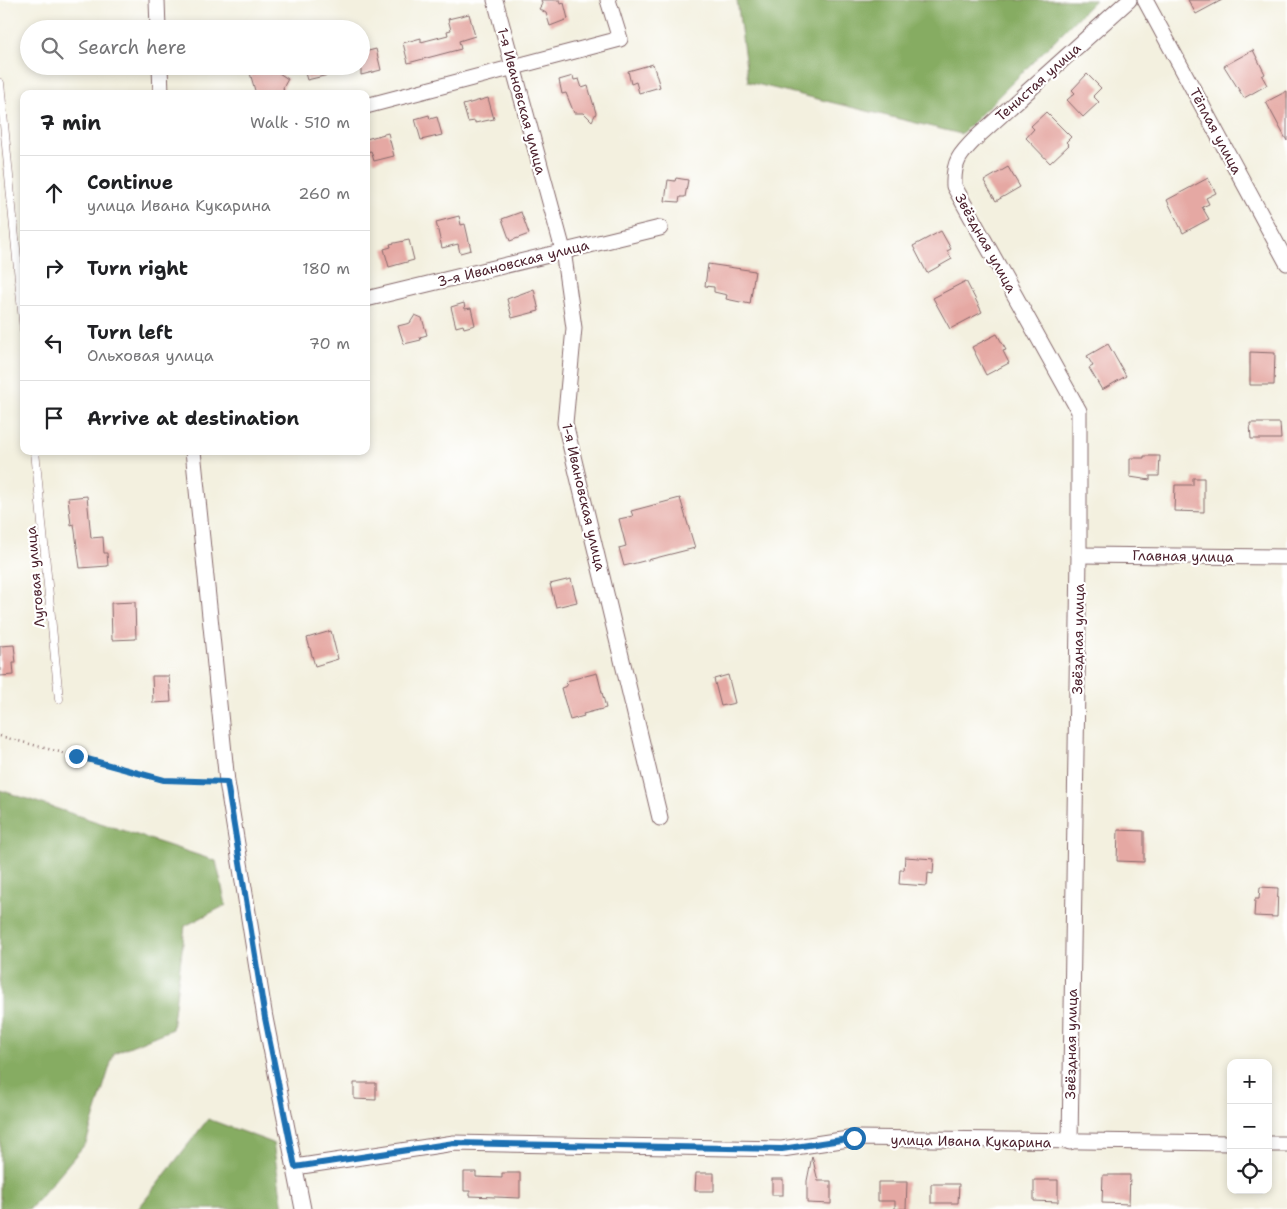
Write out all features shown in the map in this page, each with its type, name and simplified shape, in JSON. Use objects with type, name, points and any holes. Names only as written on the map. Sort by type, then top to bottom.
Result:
[{"type":"street","points":[[157,0],[158,20]]},
{"type":"street","name":"1-я Ивановская улица","points":[[496,0],[563,250],[574,328],[565,423],[660,818]]},
{"type":"street","points":[[370,105],[513,69],[620,39],[608,0]]},
{"type":"street","name":"Тенистая улица","points":[[953,169],[961,153],[972,142],[1129,0]]},
{"type":"street","name":"Тёплая улица","points":[[1145,0],[1287,263]]},
{"type":"street","points":[[160,75],[161,90]]},
{"type":"street","name":"Звёздная улица","points":[[953,169],[954,186],[1079,411],[1079,554],[1070,1142]]},
{"type":"street","name":"3-я Ивановская улица","points":[[370,298],[660,228]]},
{"type":"street","points":[[192,455],[227,782],[265,1018],[302,1209]]},
{"type":"street","name":"Главная улица","points":[[1079,554],[1287,557]]},
{"type":"street","name":"улица Ивана Кукарина","points":[[295,1167],[454,1143],[782,1149],[854,1138],[1227,1143]]},
{"type":"street","points":[[1272,1144],[1287,1144]]},
{"type":"lane","points":[[0,83],[20,289]]},
{"type":"lane","name":"Луговая улица","points":[[35,455],[59,700]]},
{"type":"path","points":[[0,736],[164,780],[227,782]]},
{"type":"green space","points":[[737,0],[1095,0],[961,134],[748,82]]},
{"type":"green space","points":[[0,790],[216,861],[226,905],[185,926],[172,1029],[114,1053],[86,1143],[30,1209],[0,1209]]},
{"type":"green space","points":[[208,1119],[273,1143],[283,1209],[138,1209]]},
{"type":"building","points":[[541,0],[560,0],[561,4],[564,3],[568,19],[550,26],[546,13],[539,9],[542,4]]},
{"type":"building","points":[[1188,0],[1222,0],[1196,14]]},
{"type":"building","points":[[469,14],[475,36],[459,41],[461,49],[408,63],[403,43],[421,38],[421,42],[448,35],[447,31],[451,30],[448,19]]},
{"type":"building","points":[[376,49],[381,70],[370,73],[370,51]]},
{"type":"building","points":[[1253,50],[1265,74],[1262,76],[1267,85],[1244,98],[1224,66]]},
{"type":"building","points":[[653,64],[660,87],[639,93],[636,82],[631,84],[628,71]]},
{"type":"building","points":[[1087,74],[1101,88],[1093,96],[1099,102],[1083,117],[1067,100],[1075,93],[1072,90]]},
{"type":"building","points":[[251,75],[282,75],[288,79],[284,90],[255,90]]},
{"type":"building","points":[[306,75],[328,75],[307,80]]},
{"type":"building","points":[[573,76],[574,80],[579,79],[582,88],[588,86],[596,113],[592,121],[584,113],[574,113],[566,93],[562,94],[559,80]]},
{"type":"building","points":[[1287,91],[1287,141],[1266,102]]},
{"type":"building","points":[[488,98],[494,119],[475,123],[475,121],[468,122],[463,105]]},
{"type":"building","points":[[1046,112],[1071,137],[1066,142],[1069,145],[1050,163],[1026,138],[1034,129],[1031,126]]},
{"type":"building","points":[[429,115],[430,119],[437,117],[442,135],[421,140],[415,119]]},
{"type":"building","points":[[388,133],[394,156],[374,161],[370,151],[370,138]]},
{"type":"building","points":[[1008,167],[1020,187],[996,201],[984,181]]},
{"type":"building","points":[[676,178],[688,180],[685,197],[680,197],[679,202],[665,201],[668,180],[675,181]]},
{"type":"building","points":[[1208,178],[1216,193],[1206,198],[1209,204],[1202,207],[1209,219],[1183,233],[1167,200]]},
{"type":"building","points":[[521,212],[529,234],[510,241],[502,219]]},
{"type":"building","points":[[459,216],[461,225],[465,224],[471,250],[460,253],[458,244],[442,248],[436,222]]},
{"type":"building","points":[[941,231],[951,249],[947,251],[952,259],[927,273],[913,246]]},
{"type":"building","points":[[409,240],[414,260],[389,267],[384,249],[391,247],[390,244]]},
{"type":"building","points":[[708,264],[755,271],[750,304],[726,299],[727,295],[714,292],[714,287],[705,286]]},
{"type":"building","points":[[966,281],[982,312],[950,329],[933,298]]},
{"type":"building","points":[[534,289],[539,311],[512,318],[507,299]]},
{"type":"building","points":[[464,303],[465,309],[471,308],[475,325],[464,328],[463,325],[456,327],[451,307]]},
{"type":"building","points":[[415,315],[422,318],[427,335],[420,337],[421,340],[404,344],[398,326],[410,323]]},
{"type":"building","points":[[997,334],[1006,350],[1003,351],[1009,363],[986,375],[972,347]]},
{"type":"building","points":[[1108,344],[1126,376],[1102,390],[1089,368],[1093,366],[1087,356]]},
{"type":"building","points":[[1250,352],[1275,353],[1274,385],[1250,385]]},
{"type":"building","points":[[1250,423],[1280,423],[1281,439],[1251,439]]},
{"type":"building","points":[[1144,456],[1160,456],[1159,476],[1150,476],[1150,480],[1130,477],[1130,458],[1144,458]]},
{"type":"building","points":[[1193,478],[1204,478],[1204,512],[1174,511],[1175,485],[1193,485]]},
{"type":"building","points":[[87,496],[91,538],[103,537],[104,553],[107,553],[108,566],[80,568],[74,524],[71,525],[68,498]]},
{"type":"building","points":[[680,498],[695,548],[624,566],[619,548],[626,546],[619,519],[633,516],[631,511]]},
{"type":"building","points":[[571,579],[577,602],[556,607],[550,584]]},
{"type":"building","points":[[135,602],[136,639],[112,640],[111,603]]},
{"type":"building","points":[[331,631],[338,659],[315,666],[307,638]]},
{"type":"building","points":[[14,645],[16,663],[13,663],[14,675],[0,676],[0,646]]},
{"type":"building","points":[[597,673],[606,708],[583,714],[584,716],[570,720],[561,688],[567,686],[566,681]]},
{"type":"building","points":[[728,675],[735,703],[721,706],[714,679]]},
{"type":"building","points":[[152,676],[169,676],[171,702],[153,703]]},
{"type":"building","points":[[1118,830],[1144,831],[1144,862],[1117,861]]},
{"type":"building","points":[[905,857],[934,859],[933,874],[928,873],[927,886],[899,884],[900,870],[904,870]]},
{"type":"building","points":[[1260,887],[1278,888],[1277,917],[1254,916],[1255,899],[1259,899]]},
{"type":"building","points":[[354,1083],[376,1083],[376,1100],[354,1099]]},
{"type":"building","points":[[812,1156],[818,1181],[831,1181],[831,1204],[807,1203],[807,1181]]},
{"type":"building","points":[[464,1172],[476,1172],[476,1177],[502,1178],[502,1173],[520,1173],[520,1198],[470,1196],[470,1191],[464,1191]]},
{"type":"building","points":[[696,1173],[714,1173],[714,1191],[695,1191]]},
{"type":"building","points":[[1103,1175],[1130,1175],[1129,1204],[1102,1203]]},
{"type":"building","points":[[772,1179],[783,1179],[783,1195],[772,1195]]},
{"type":"building","points":[[1034,1180],[1058,1180],[1058,1202],[1034,1201]]},
{"type":"building","points":[[878,1182],[907,1182],[906,1209],[895,1209],[895,1201],[878,1201]]},
{"type":"building","points":[[931,1184],[959,1184],[958,1203],[931,1203]]},
{"type":"route","points":[[76,756],[164,780],[227,782],[265,1018],[295,1167],[454,1143],[782,1149],[854,1138]]}]
